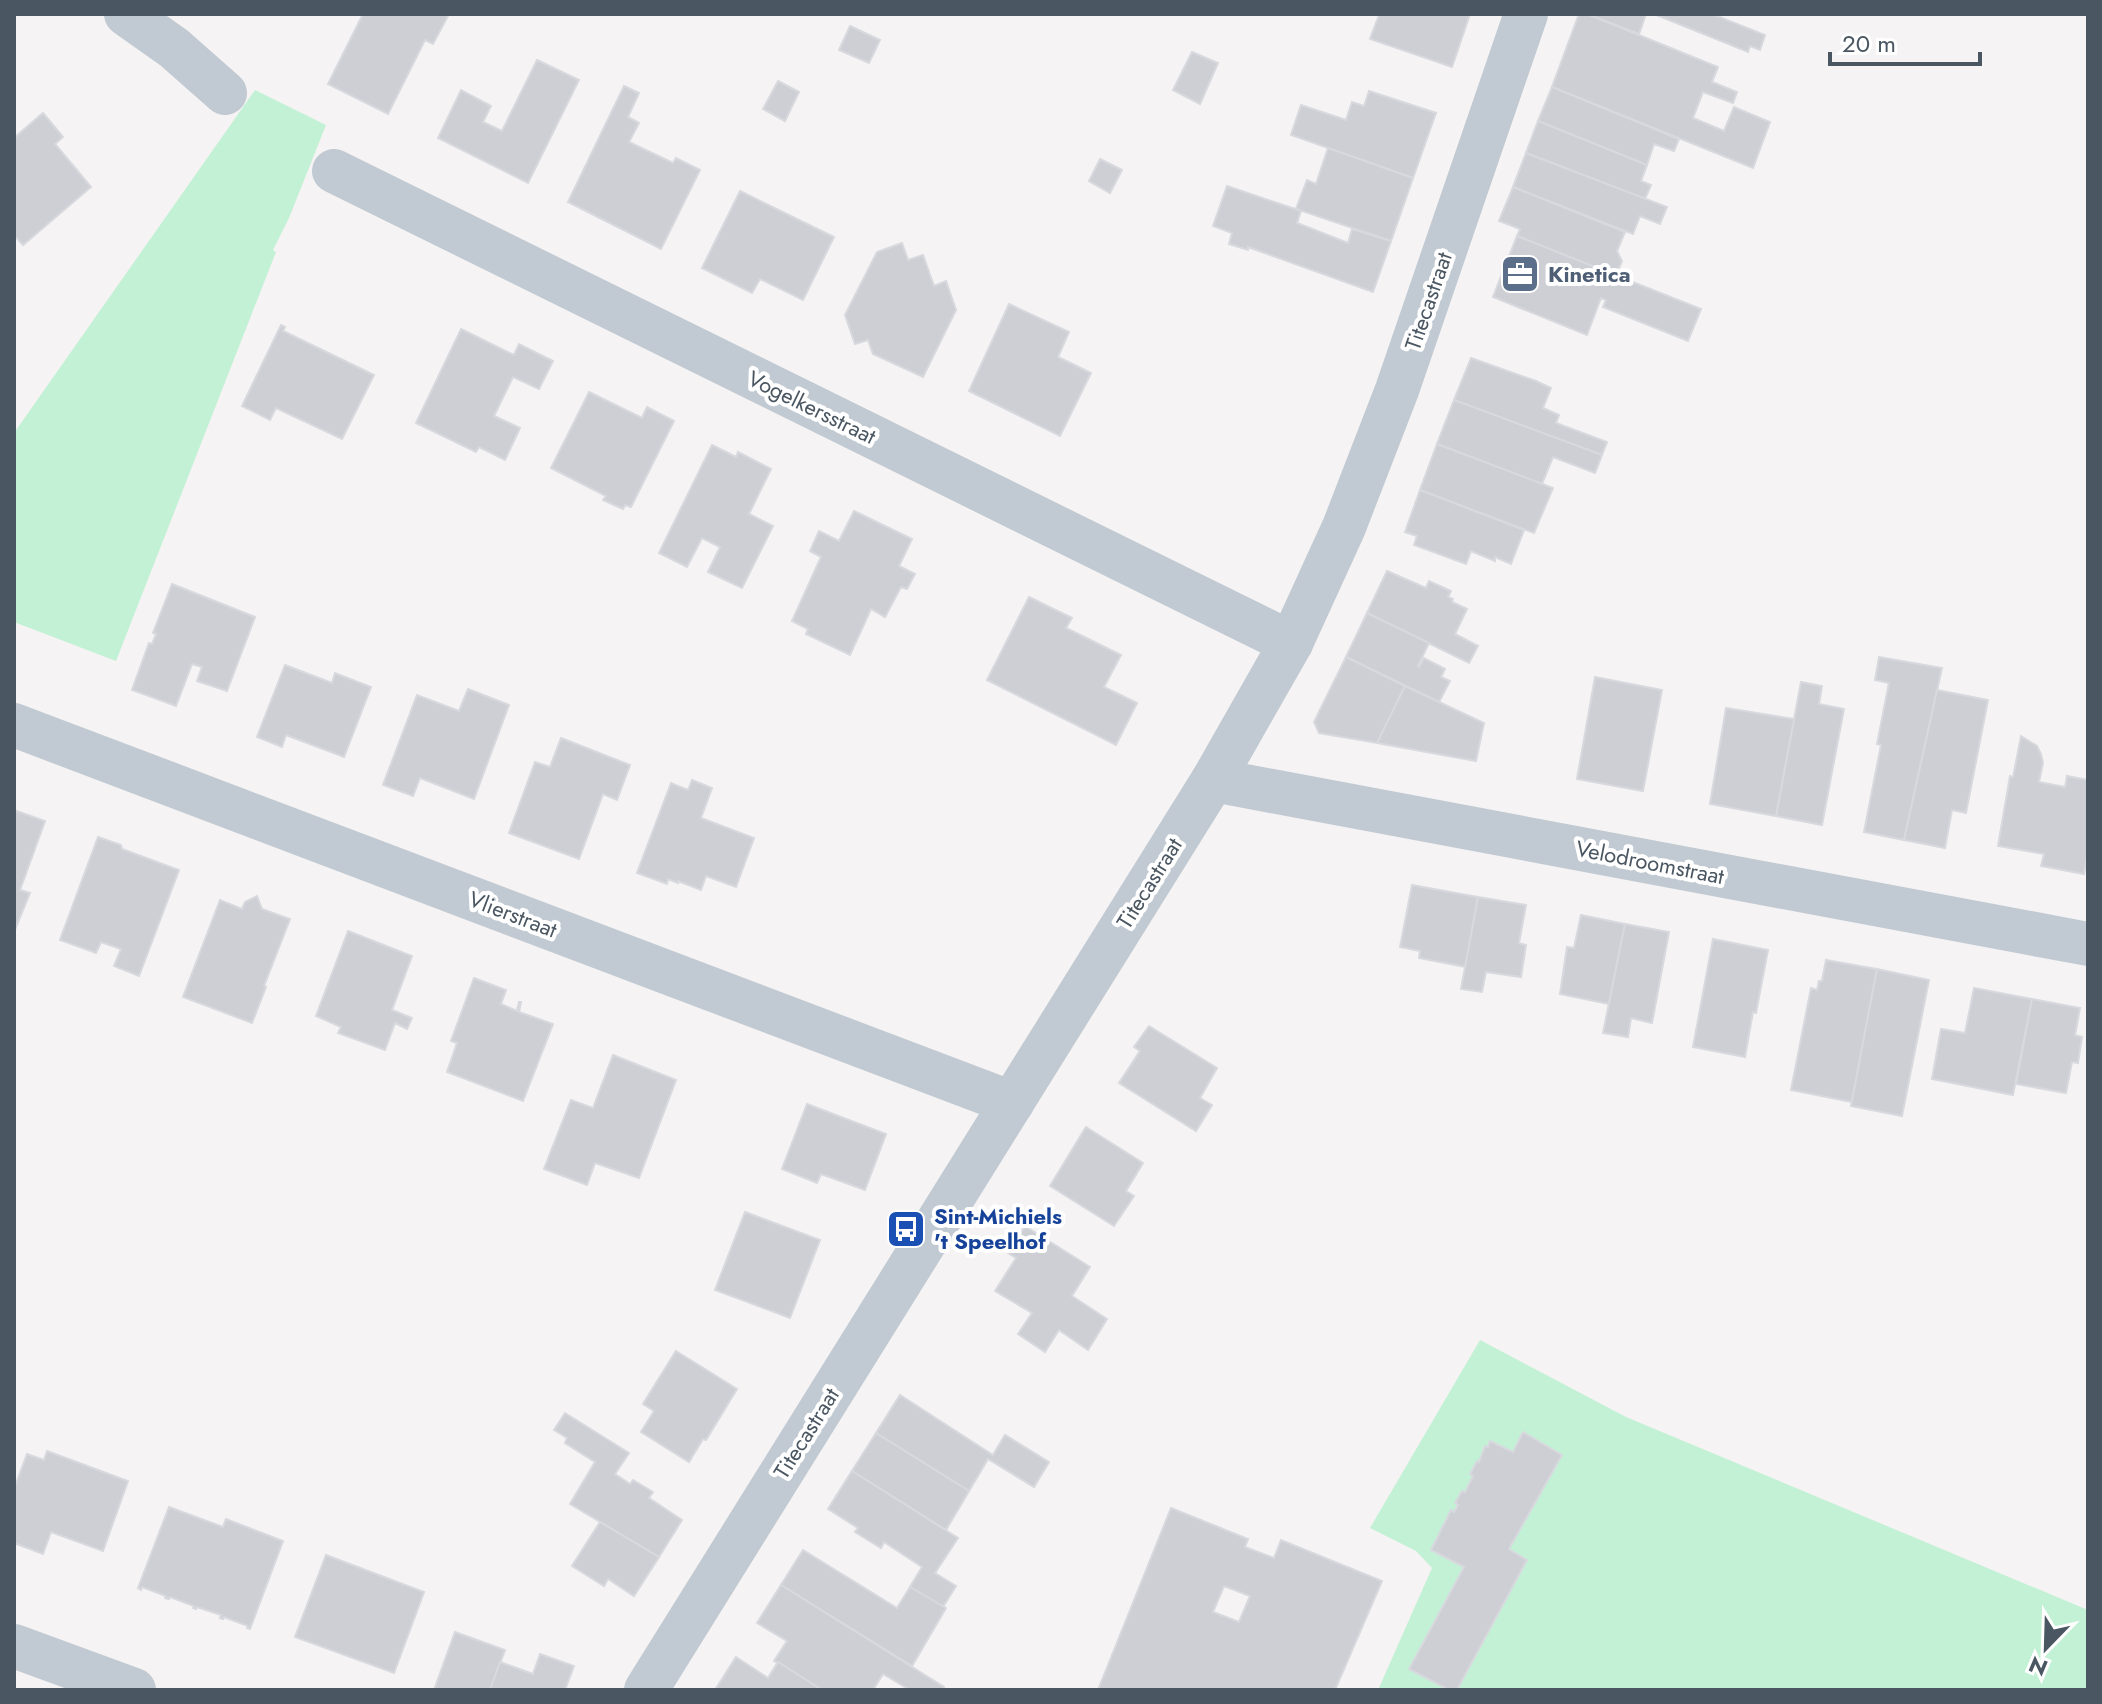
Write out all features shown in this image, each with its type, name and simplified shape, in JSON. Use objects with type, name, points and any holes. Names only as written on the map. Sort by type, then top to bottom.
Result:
[{"type":"street","points":[[126,14],[174,48],[225,93]]},
{"type":"street","name":"Titecastraat","points":[[646,1690],[1213,780],[1291,643],[1344,527],[1397,390],[1526,14]]},
{"type":"street","name":"Vogelkersstraat","points":[[334,171],[1291,643]]},
{"type":"street","name":"Vlierstraat","points":[[14,725],[1012,1103]]},
{"type":"street","name":"Velodroomstraat","points":[[1213,780],[2088,944]]},
{"type":"street","points":[[14,1646],[134,1690]]},
{"type":"green space","points":[[255,90],[326,125],[273,250],[276,252],[116,661],[14,622],[14,433]]},
{"type":"green space","points":[[1480,1340],[1626,1417],[2088,1610],[2088,1690],[1378,1690],[1432,1568],[1416,1551],[1370,1528]]},
{"type":"building","points":[[363,14],[449,14],[433,44],[425,40],[388,114],[328,84]]},
{"type":"building","points":[[1375,14],[1470,14],[1452,67],[1370,39],[1379,15]]},
{"type":"building","points":[[1579,14],[1587,14],[1718,67],[1712,82],[1737,92],[1733,103],[1703,92],[1693,118],[1724,131],[1734,107],[1770,122],[1753,168],[1552,87]]},
{"type":"building","points":[[1587,14],[1646,14],[1639,34]]},
{"type":"building","points":[[1654,14],[1712,14],[1765,35],[1760,50],[1750,46],[1748,52]]},
{"type":"building","points":[[850,26],[880,40],[869,63],[839,50]]},
{"type":"building","points":[[1192,52],[1218,63],[1200,104],[1173,90]]},
{"type":"building","points":[[537,60],[579,80],[528,183],[438,138],[461,90],[491,106],[483,122],[502,131]]},
{"type":"building","points":[[778,81],[799,92],[785,121],[763,109]]},
{"type":"building","points":[[624,86],[639,93],[628,117],[639,123],[629,142],[673,163],[676,158],[700,170],[661,249],[568,202]]},
{"type":"building","points":[[1552,87],[1679,139],[1674,151],[1654,144],[1647,165],[1538,121]]},
{"type":"building","points":[[1369,91],[1436,113],[1413,178],[1291,135],[1301,105],[1346,120],[1352,102],[1364,106]]},
{"type":"building","points":[[43,113],[63,137],[55,144],[91,187],[23,245],[14,235],[14,138]]},
{"type":"building","points":[[1538,121],[1647,165],[1641,181],[1651,185],[1645,199],[1526,153]]},
{"type":"building","points":[[1328,148],[1413,178],[1391,241],[1296,209],[1307,180],[1316,184]]},
{"type":"building","points":[[1526,153],[1667,207],[1660,224],[1640,216],[1633,234],[1513,187]]},
{"type":"building","points":[[1100,159],[1122,170],[1110,193],[1089,181]]},
{"type":"building","points":[[1227,186],[1301,211],[1297,223],[1348,243],[1352,229],[1391,241],[1373,292],[1248,247],[1248,250],[1229,244],[1232,233],[1213,226]]},
{"type":"building","points":[[1513,187],[1625,232],[1617,251],[1622,261],[1616,276],[1517,236],[1520,229],[1499,221]]},
{"type":"building","points":[[740,191],[834,237],[803,300],[760,279],[752,293],[702,268]]},
{"type":"building","points":[[1517,236],[1701,309],[1688,341],[1603,307],[1606,300],[1601,298],[1587,335],[1493,297]]},
{"type":"building","points":[[902,243],[908,260],[923,255],[934,286],[946,281],[956,310],[923,377],[873,354],[868,340],[855,344],[845,315],[877,252]]},
{"type":"building","points":[[1009,304],[1069,332],[1058,357],[1091,373],[1060,436],[969,391]]},
{"type":"building","points":[[281,325],[285,327],[283,331],[374,375],[342,439],[276,408],[270,420],[242,406]]},
{"type":"building","points":[[461,329],[514,355],[519,344],[553,361],[539,389],[513,377],[494,416],[520,428],[505,460],[479,447],[476,452],[416,423]]},
{"type":"building","points":[[1471,358],[1551,388],[1543,408],[1559,415],[1556,423],[1607,442],[1602,455],[1454,400]]},
{"type":"building","points":[[589,392],[642,418],[647,407],[674,421],[631,507],[625,505],[623,509],[603,500],[606,496],[551,468]]},
{"type":"building","points":[[1454,400],[1602,455],[1595,473],[1553,457],[1542,484],[1437,444]]},
{"type":"building","points":[[1437,444],[1553,488],[1534,533],[1420,490]]},
{"type":"building","points":[[712,445],[736,457],[738,452],[771,469],[749,514],[773,526],[742,588],[708,572],[720,547],[702,538],[687,567],[659,553]]},
{"type":"building","points":[[1420,490],[1524,530],[1511,564],[1471,551],[1466,564],[1414,545],[1417,536],[1405,532]]},
{"type":"building","points":[[854,511],[912,539],[899,566],[915,574],[907,589],[901,587],[885,617],[871,609],[850,655],[806,634],[808,629],[792,621],[821,557],[810,551],[819,531],[839,541]]},
{"type":"building","points":[[1387,571],[1426,588],[1429,581],[1451,591],[1448,597],[1453,599],[1452,602],[1467,609],[1455,634],[1478,646],[1469,663],[1367,613]]},
{"type":"building","points":[[172,584],[255,617],[227,691],[197,681],[202,667],[192,664],[176,706],[132,690],[149,643],[152,644],[156,634],[153,633]]},
{"type":"building","points":[[1029,597],[1072,618],[1066,628],[1121,655],[1104,687],[1137,703],[1116,745],[987,680]]},
{"type":"building","points":[[1367,613],[1429,643],[1418,666],[1424,658],[1445,669],[1441,677],[1450,681],[1439,702],[1346,657]]},
{"type":"building","points":[[1346,657],[1405,686],[1377,743],[1319,733],[1314,722]]},
{"type":"building","points":[[1879,657],[1942,668],[1904,840],[1864,832],[1889,683],[1875,680]]},
{"type":"building","points":[[285,665],[332,683],[335,673],[371,687],[344,757],[286,735],[282,747],[257,737]]},
{"type":"building","points":[[1595,677],[1662,690],[1643,791],[1577,779]]},
{"type":"building","points":[[1801,682],[1822,686],[1819,704],[1844,709],[1822,825],[1776,816]]},
{"type":"building","points":[[1405,686],[1484,723],[1476,761],[1377,743]]},
{"type":"building","points":[[468,689],[509,705],[474,799],[420,778],[413,796],[383,785],[417,695],[459,711]]},
{"type":"building","points":[[1937,690],[1988,700],[1966,813],[1952,810],[1945,848],[1904,840]]},
{"type":"building","points":[[1726,708],[1794,719],[1776,816],[1710,804]]},
{"type":"building","points":[[2021,736],[2037,746],[2041,754],[2043,763],[2039,782],[2065,787],[2067,776],[2088,780],[2088,852],[2084,874],[2041,866],[2044,854],[1998,846],[2010,776],[2013,777]]},
{"type":"building","points":[[561,738],[630,765],[617,800],[603,794],[579,859],[509,833],[535,762],[550,767]]},
{"type":"building","points":[[692,780],[712,788],[701,818],[754,838],[736,887],[706,876],[701,890],[668,879],[667,884],[637,873],[671,783],[688,790]]},
{"type":"building","points":[[14,810],[45,821],[20,890],[30,893],[14,932]]},
{"type":"building","points":[[98,837],[179,870],[139,976],[114,966],[121,949],[101,942],[96,953],[60,940]]},
{"type":"building","points":[[1412,885],[1478,897],[1466,967],[1419,958],[1420,951],[1400,947]]},
{"type":"building","points":[[257,896],[262,909],[290,919],[252,1023],[183,997],[220,900],[242,909],[245,902]]},
{"type":"building","points":[[1478,897],[1526,905],[1519,943],[1526,945],[1521,977],[1486,972],[1482,992],[1461,989]]},
{"type":"building","points":[[1581,915],[1625,924],[1609,1004],[1560,994],[1567,947],[1574,948]]},
{"type":"building","points":[[1625,924],[1669,932],[1652,1023],[1631,1018],[1628,1037],[1603,1033]]},
{"type":"building","points":[[348,931],[412,956],[392,1010],[412,1018],[407,1029],[395,1023],[385,1050],[338,1033],[341,1027],[316,1016]]},
{"type":"building","points":[[1713,939],[1768,950],[1745,1057],[1693,1047]]},
{"type":"building","points":[[1826,960],[1877,969],[1852,1102],[1791,1090],[1811,988],[1817,990],[1819,981],[1822,981]]},
{"type":"building","points":[[1877,969],[1929,980],[1902,1116],[1851,1106]]},
{"type":"building","points":[[474,978],[506,990],[501,1004],[517,1011],[521,1002],[519,1012],[553,1024],[523,1101],[447,1072],[457,1043],[451,1041]]},
{"type":"building","points":[[1974,988],[2032,999],[2013,1095],[1932,1079],[1941,1029],[1965,1033]]},
{"type":"building","points":[[2032,999],[2080,1008],[2075,1035],[2082,1037],[2078,1063],[2072,1062],[2066,1093],[2016,1084]]},
{"type":"building","points":[[1149,1026],[1217,1068],[1200,1098],[1212,1105],[1196,1131],[1119,1083],[1140,1051],[1134,1047]]},
{"type":"building","points":[[613,1055],[676,1080],[639,1178],[595,1163],[587,1185],[544,1169],[571,1100],[593,1108]]},
{"type":"building","points":[[807,1104],[886,1134],[865,1190],[821,1174],[817,1183],[782,1169]]},
{"type":"building","points":[[1086,1127],[1143,1163],[1126,1191],[1134,1196],[1114,1226],[1050,1186]]},
{"type":"building","points":[[745,1212],[820,1240],[790,1318],[715,1290]]},
{"type":"building","points":[[1025,1226],[1090,1267],[1072,1296],[1107,1319],[1088,1350],[1059,1330],[1045,1352],[1018,1334],[1032,1313],[995,1291],[1016,1258],[1008,1253]]},
{"type":"building","points":[[676,1351],[737,1389],[689,1462],[641,1432],[654,1411],[643,1404]]},
{"type":"building","points":[[900,1395],[993,1455],[1005,1435],[1049,1462],[1034,1487],[988,1459],[969,1491],[876,1433]]},
{"type":"building","points":[[565,1413],[629,1453],[615,1474],[630,1484],[633,1480],[653,1492],[649,1498],[682,1520],[659,1557],[570,1504],[595,1462],[565,1443],[567,1438],[554,1430]]},
{"type":"building","points":[[1523,1432],[1562,1455],[1509,1549],[1527,1560],[1457,1690],[1449,1690],[1409,1669],[1464,1567],[1431,1550],[1451,1510],[1454,1512],[1458,1505],[1455,1503],[1462,1491],[1465,1492],[1473,1476],[1470,1474],[1485,1446],[1488,1447],[1490,1441],[1513,1452]]},
{"type":"building","points":[[876,1433],[969,1491],[946,1530],[852,1471]]},
{"type":"building","points":[[47,1451],[128,1481],[103,1551],[51,1532],[43,1554],[14,1543],[14,1489],[27,1454],[44,1460]]},
{"type":"building","points":[[852,1471],[958,1538],[935,1573],[956,1586],[943,1607],[910,1587],[922,1567],[884,1542],[881,1548],[855,1532],[858,1528],[828,1509]]},
{"type":"building","points":[[169,1507],[223,1527],[226,1519],[283,1541],[250,1629],[220,1618],[221,1615],[138,1588]]},
{"type":"building","points":[[1171,1508],[1248,1539],[1245,1547],[1274,1558],[1281,1540],[1382,1581],[1335,1690],[1098,1690]],"holes":[[[1224,1586],[1250,1596],[1239,1622],[1213,1612]]]},
{"type":"building","points":[[600,1522],[659,1557],[634,1596],[608,1579],[604,1586],[572,1566]]},
{"type":"building","points":[[803,1550],[897,1608],[910,1587],[946,1608],[912,1666],[781,1585]]},
{"type":"building","points":[[326,1555],[424,1592],[394,1673],[295,1637]]},
{"type":"building","points":[[781,1585],[944,1687],[943,1690],[910,1690],[883,1674],[873,1690],[822,1690],[774,1661],[787,1641],[757,1623]]},
{"type":"building","points":[[455,1632],[505,1650],[490,1690],[434,1690]]},
{"type":"building","points":[[540,1654],[574,1666],[565,1690],[490,1690],[500,1662],[533,1674]]},
{"type":"building","points":[[736,1657],[768,1678],[778,1662],[822,1690],[715,1690]]},
{"type":"place","name":"Kinetica","points":[[1520,274]]},
{"type":"place","name":"Sint-Michiels 't Speelhof","points":[[906,1229]]}]
